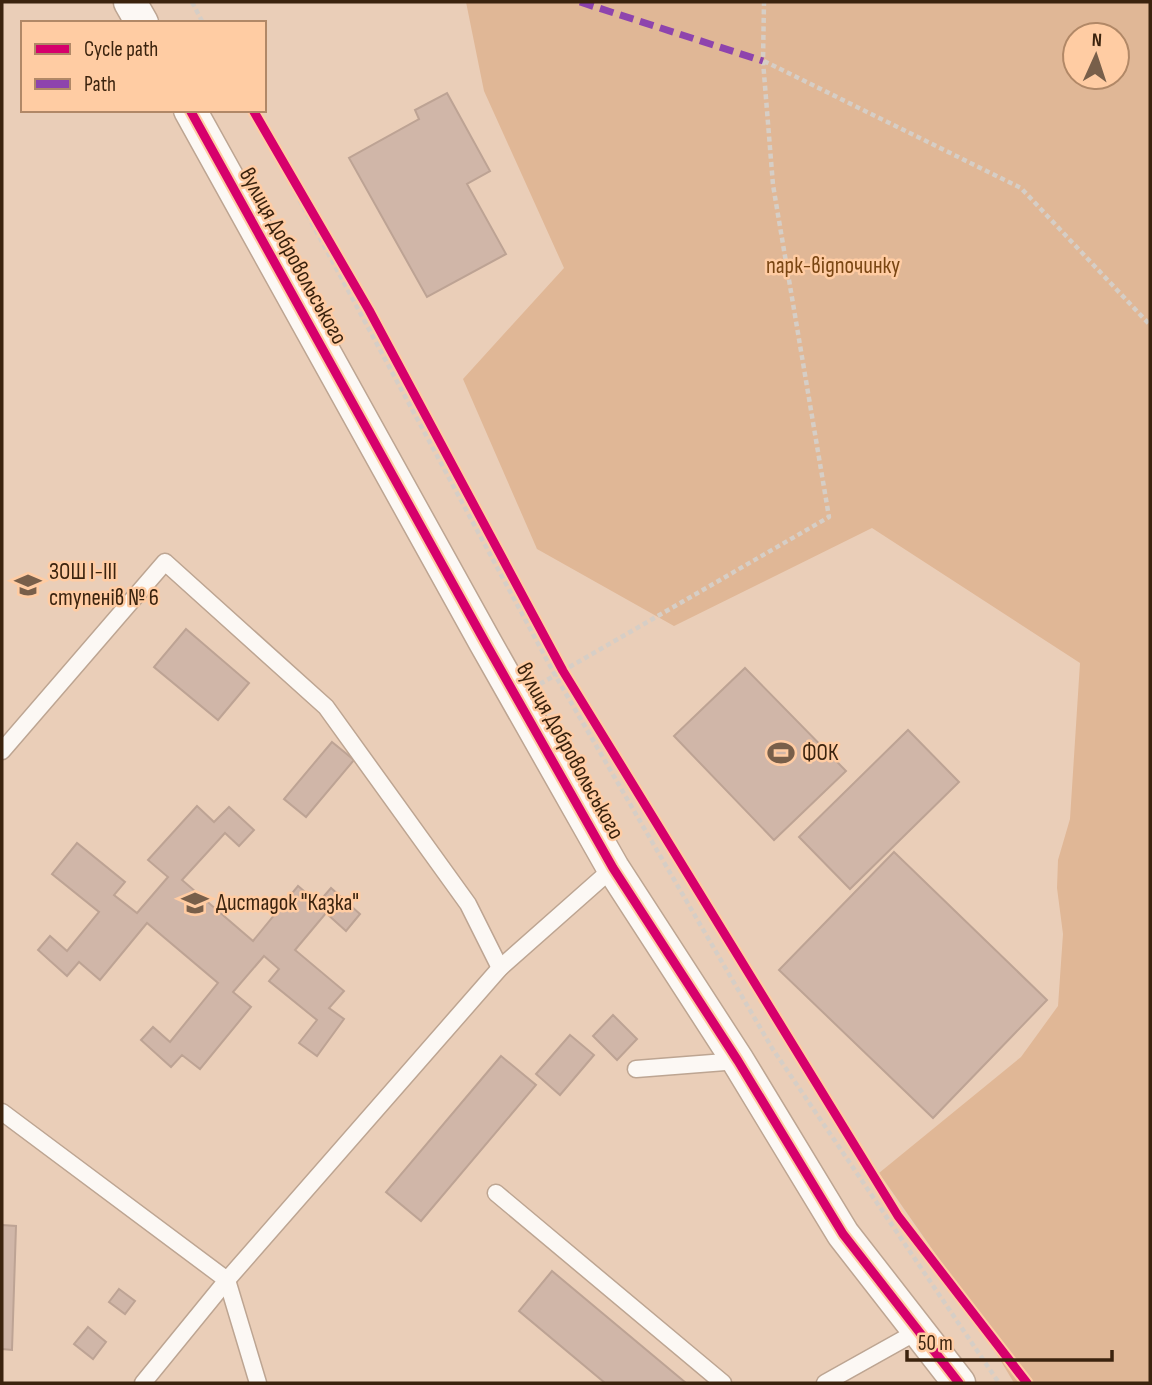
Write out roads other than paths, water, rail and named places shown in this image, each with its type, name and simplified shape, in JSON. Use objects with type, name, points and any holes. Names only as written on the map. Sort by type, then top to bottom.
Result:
[{"type":"street","points":[[130,2],[141,21]]},
{"type":"street","name":"вулиця Добровольського","points":[[191,112],[613,868],[738,1061],[843,1234],[959,1383]]},
{"type":"lane","points":[[2,751],[165,562],[326,707],[468,904],[500,968]]},
{"type":"lane","points":[[143,1383],[227,1280],[500,968],[613,868]]},
{"type":"lane","points":[[636,1069],[738,1061]]},
{"type":"lane","points":[[2,1112],[227,1280],[258,1383]]},
{"type":"lane","points":[[496,1193],[723,1383]]},
{"type":"lane","points":[[825,1383],[918,1331]]},
{"type":"place","name":"ЗОШ І-ІІІ ступенів № 6","points":[[28,585]]},
{"type":"place","name":"ФОК","points":[[781,753]]},
{"type":"place","name":"Дистадок \"Казка\"","points":[[195,903]]},
{"type":"park label","name":"парк-відпочинку","points":[[833,266]]}]
